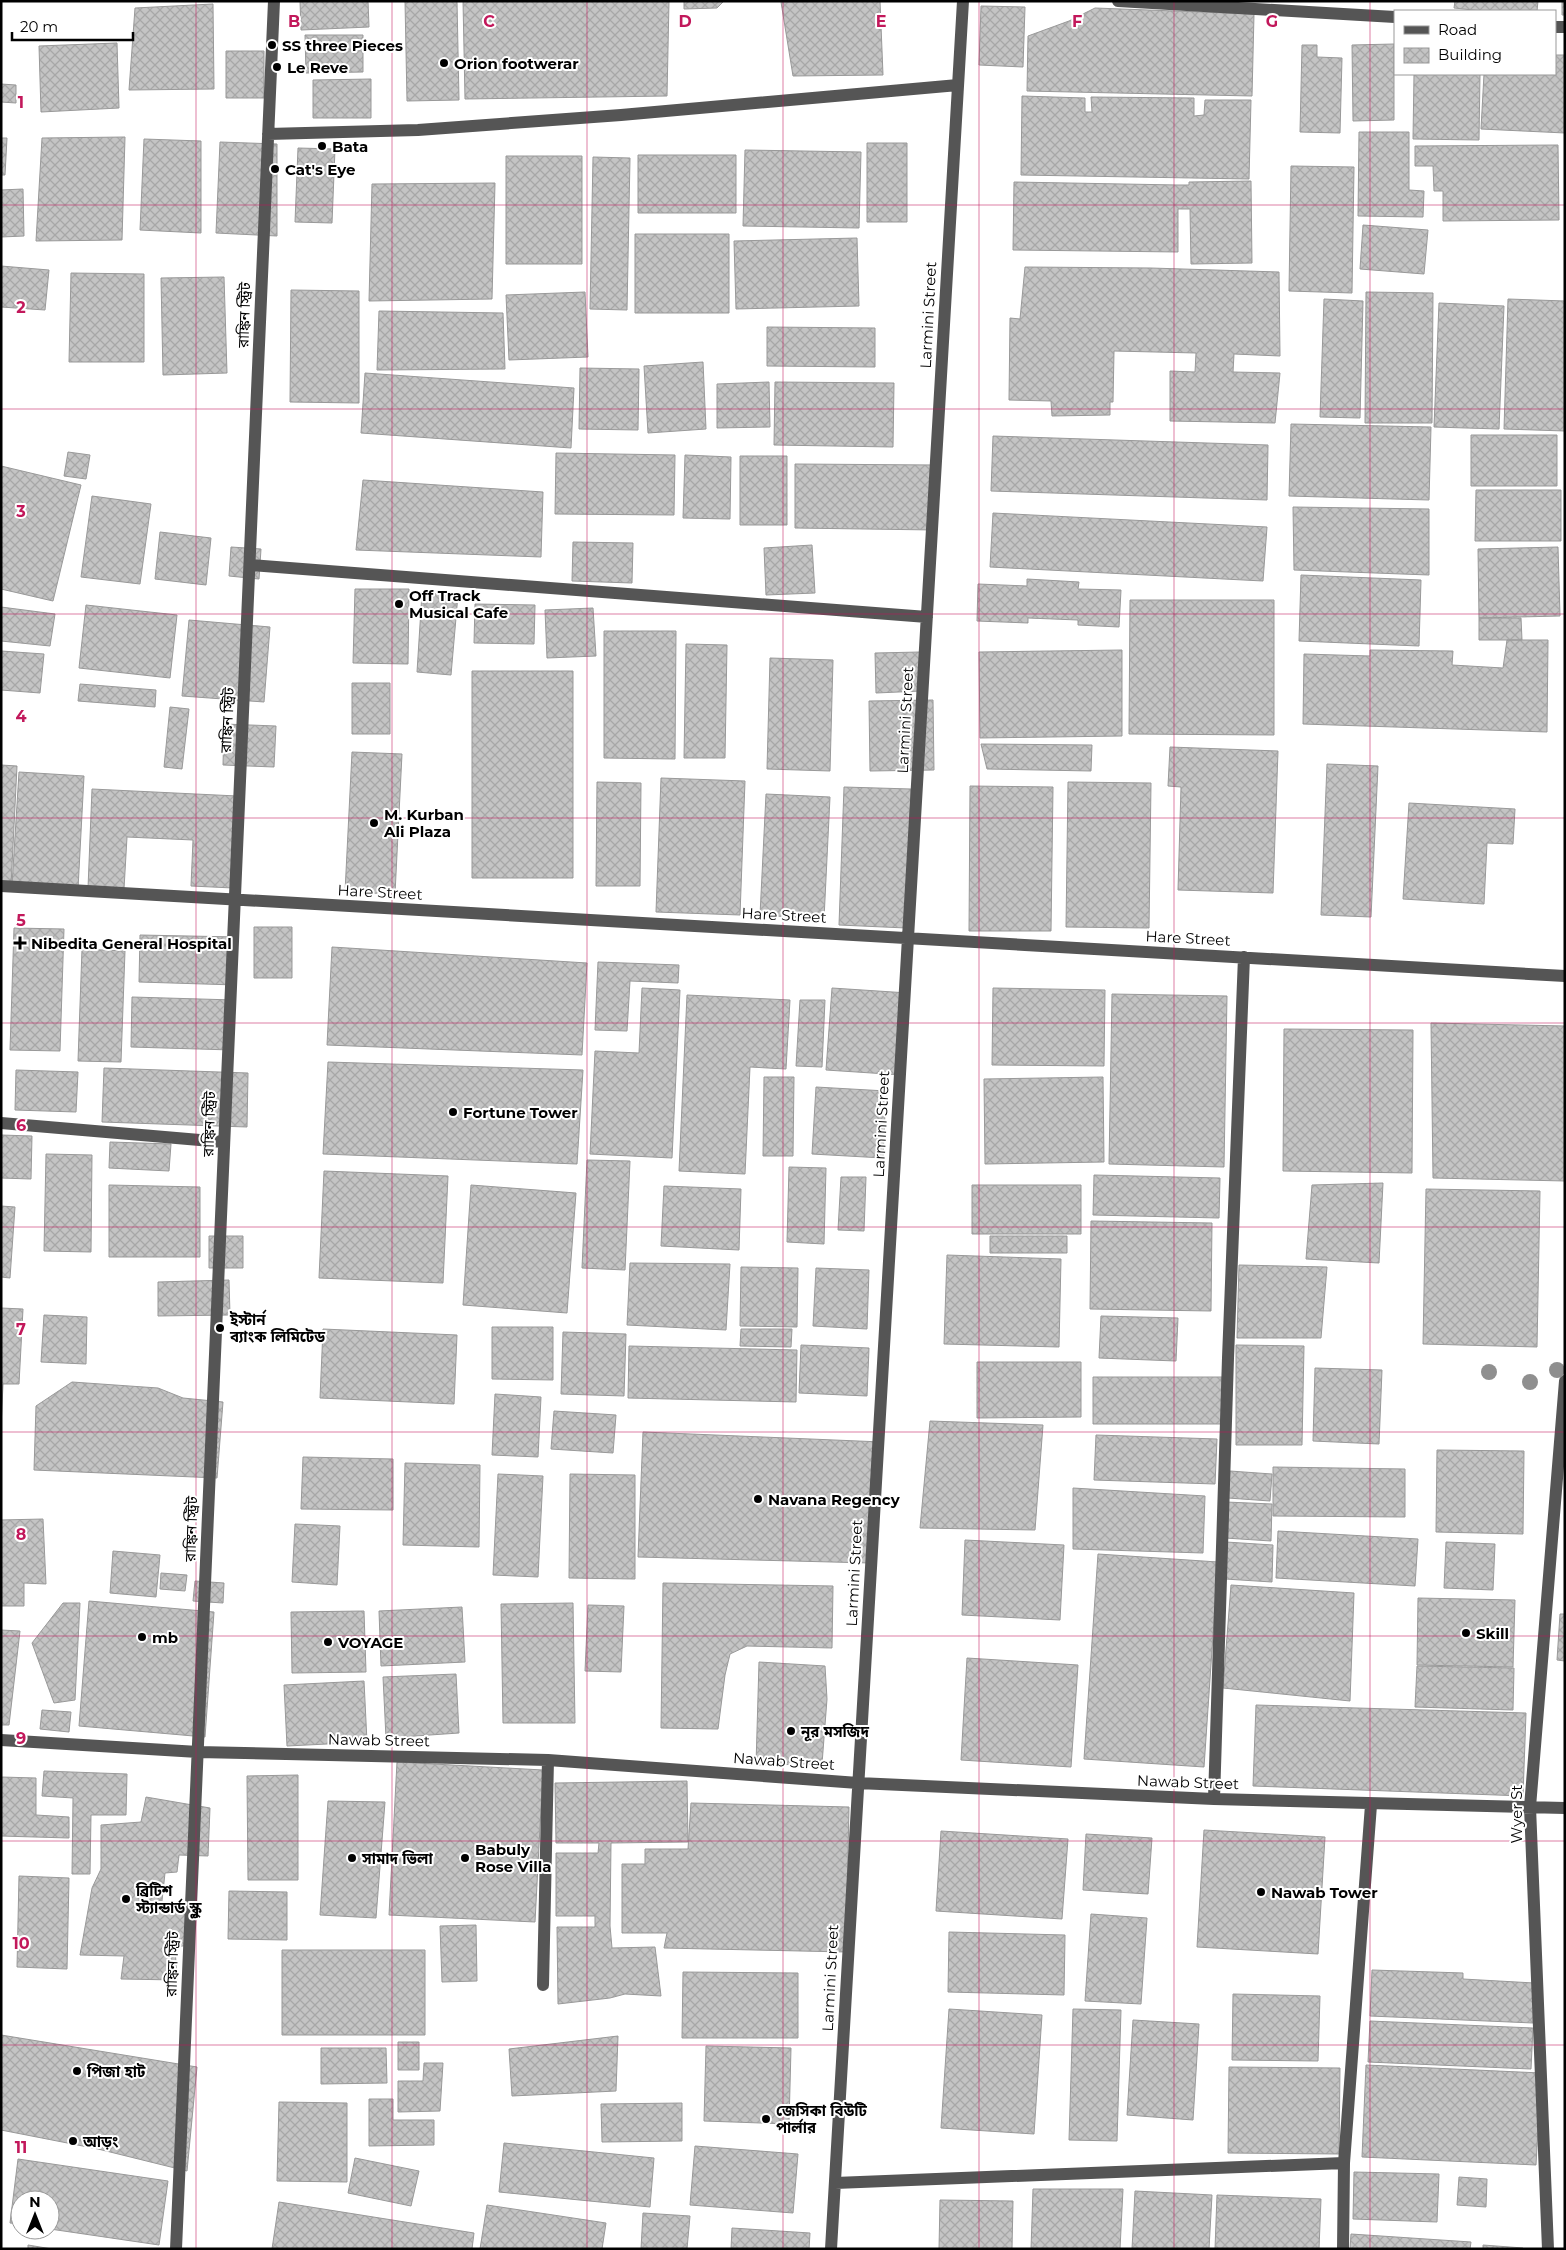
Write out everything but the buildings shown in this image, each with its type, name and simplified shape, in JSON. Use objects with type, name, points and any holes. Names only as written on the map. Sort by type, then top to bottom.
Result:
[{"type":"street","name":"রাঙ্কিন স্ট্রিট","points":[[176,2249],[274,1]]},
{"type":"street","name":"Larmini Street","points":[[831,2249],[963,1]]},
{"type":"street","points":[[1118,1],[1394,17]]},
{"type":"street","points":[[268,134],[418,130],[621,115],[958,85]]},
{"type":"street","points":[[250,565],[927,617]]},
{"type":"street","name":"Hare Street","points":[[1,886],[1565,976]]},
{"type":"street","points":[[1214,1799],[1227,1368],[1244,957]]},
{"type":"street","points":[[1,1123],[223,1142],[224,1140]]},
{"type":"street","name":"Wyer St","points":[[1548,2249],[1530,1807],[1565,1381]]},
{"type":"street","name":"Nawab Street","points":[[1,1740],[198,1752],[548,1760],[858,1783],[1214,1799],[1565,1808]]},
{"type":"street","points":[[543,1985],[548,1760]]},
{"type":"street","points":[[1344,2249],[1344,2163],[1372,1804]]},
{"type":"street","points":[[835,2183],[1344,2163]]},
{"type":"place","name":"SS three Pieces","points":[[272,45]]},
{"type":"place","name":"Orion footwerar","points":[[444,63]]},
{"type":"place","name":"Le Reve","points":[[277,67]]},
{"type":"place","name":"Bata","points":[[322,146]]},
{"type":"place","name":"Cat's Eye","points":[[275,169]]},
{"type":"place","name":"Off Track Musical Cafe","points":[[399,604]]},
{"type":"place","name":"M. Kurban Ali Plaza","points":[[374,823]]},
{"type":"place","name":"Nibedita General Hospital","points":[[20,943]]},
{"type":"place","name":"Fortune Tower","points":[[453,1112]]},
{"type":"place","name":"ইস্টার্ন ব্যাংক লিমিটেড","points":[[220,1328]]},
{"type":"place","name":"Navana Regency","points":[[758,1499]]},
{"type":"place","name":"Skill","points":[[1466,1633]]},
{"type":"place","name":"mb","points":[[142,1637]]},
{"type":"place","name":"VOYAGE","points":[[328,1642]]},
{"type":"place","name":"নূর মসজিদ","points":[[791,1731]]},
{"type":"place","name":"সামাদ ভিলা","points":[[352,1858]]},
{"type":"place","name":"Babuly Rose Villa","points":[[465,1858]]},
{"type":"place","name":"Nawab Tower","points":[[1261,1892]]},
{"type":"place","name":"ব্রিটিশ স্ট্যান্ডার্ড স্কুল","points":[[126,1899]]},
{"type":"place","name":"পিজা হাট","points":[[77,2071]]},
{"type":"place","name":"জেসিকা বিউটি পার্লার","points":[[766,2119]]},
{"type":"place","name":"আড়ং","points":[[73,2141]]}]
